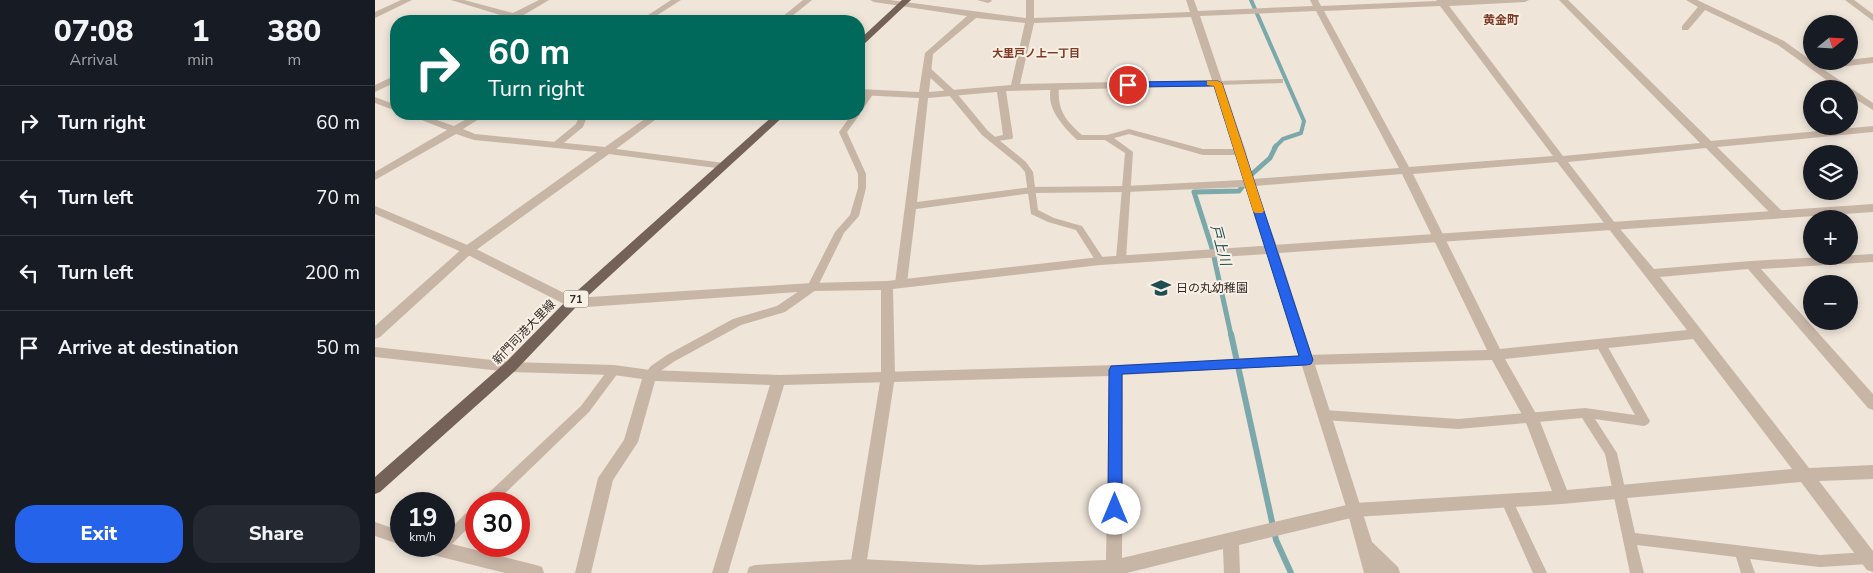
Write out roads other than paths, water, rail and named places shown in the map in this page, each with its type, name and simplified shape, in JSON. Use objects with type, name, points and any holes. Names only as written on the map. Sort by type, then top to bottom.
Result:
[{"type":"main road","points":[[865,39],[905,2]]},
{"type":"main road","name":"新門司港大里線","points":[[375,487],[510,367],[572,303],[774,120]]},
{"type":"street","points":[[375,14],[407,0]]},
{"type":"street","points":[[455,0],[510,15]]},
{"type":"street","points":[[516,15],[545,0]]},
{"type":"street","points":[[653,15],[677,0]]},
{"type":"street","points":[[789,15],[808,0]]},
{"type":"street","points":[[874,0],[905,2],[974,15],[1030,21],[1194,14],[1317,4],[1525,0]]},
{"type":"street","points":[[1015,87],[1030,21],[1030,0]]},
{"type":"street","points":[[1190,0],[1241,152],[1249,183],[1272,249],[1355,510],[1372,573]]},
{"type":"street","points":[[1563,0],[1778,214]]},
{"type":"street","points":[[1690,0],[1781,43],[1803,59]]},
{"type":"street","points":[[1849,0],[1873,18]]},
{"type":"street","points":[[1442,2],[1611,226],[1651,274],[1803,475],[1871,561]]},
{"type":"street","points":[[1317,4],[1440,237],[1496,355],[1532,419],[1562,497]]},
{"type":"street","points":[[1685,28],[1703,7]]},
{"type":"street","points":[[858,570],[888,376],[895,284],[911,206],[929,53],[974,15]]},
{"type":"street","points":[[1858,62],[1873,60]]},
{"type":"street","points":[[1858,63],[1873,69]]},
{"type":"street","points":[[1818,70],[1832,80]]},
{"type":"street","points":[[375,89],[390,81]]},
{"type":"street","points":[[865,93],[924,95],[1015,87],[1218,83]]},
{"type":"street","points":[[994,140],[1008,137],[1001,88]]},
{"type":"street","points":[[1858,97],[1873,107]]},
{"type":"street","points":[[375,100],[390,106]]},
{"type":"street","points":[[427,120],[474,137],[557,144],[724,166]]},
{"type":"street","points":[[375,177],[471,120]]},
{"type":"street","points":[[375,334],[469,250],[650,120]]},
{"type":"street","points":[[911,206],[1032,190],[1126,189],[1406,172],[1873,129]]},
{"type":"street","points":[[375,210],[469,250],[572,303],[812,287],[895,284],[1100,260],[1873,208]]},
{"type":"street","points":[[1651,274],[1751,265],[1873,258]]},
{"type":"street","points":[[1751,265],[1873,404]]},
{"type":"street","points":[[375,352],[510,367],[614,370],[651,375],[779,380],[1115,370],[1306,360],[1496,355],[1696,334]]},
{"type":"street","points":[[1114,571],[1115,370]]},
{"type":"street","points":[[583,573],[606,478],[631,442],[651,375]]},
{"type":"street","points":[[719,573],[779,380]]},
{"type":"street","points":[[755,573],[858,570],[980,573],[1114,571],[1355,510],[1562,497],[1803,475],[1873,472]]},
{"type":"street","points":[[375,529],[390,534]]},
{"type":"street","points":[[1231,540],[1232,573]]},
{"type":"street","points":[[1366,547],[1392,573]]},
{"type":"street","points":[[455,551],[536,573]]},
{"type":"lane","points":[[926,69],[951,92],[985,133],[1023,164],[1029,172],[1034,212],[1051,220],[1079,228],[1100,260]]},
{"type":"lane","points":[[1218,83],[1279,81]]},
{"type":"lane","points":[[1055,86],[1053,101],[1063,122],[1079,138],[1107,137],[1129,131],[1203,152],[1241,152]]},
{"type":"lane","points":[[557,144],[580,125],[582,120]]},
{"type":"lane","points":[[651,375],[655,368],[679,353],[737,322],[781,309],[812,287],[840,232],[853,216],[862,188],[862,174],[843,132],[852,120]]},
{"type":"lane","points":[[1107,137],[1129,152],[1121,259]]},
{"type":"lane","points":[[1324,415],[1458,424],[1585,413],[1644,421],[1601,344]]},
{"type":"lane","points":[[498,492],[585,409],[614,370]]},
{"type":"lane","points":[[1585,413],[1611,453],[1621,492],[1637,573]]},
{"type":"lane","points":[[1507,501],[1540,573]]},
{"type":"lane","points":[[455,531],[465,522]]},
{"type":"lane","points":[[1629,538],[1820,561],[1871,561]]},
{"type":"lane","points":[[1741,551],[1749,573]]},
{"type":"waterway","name":"戸上川","points":[[1251,0],[1304,121],[1301,133],[1283,139],[1276,146]]},
{"type":"waterway","name":"戸上川","points":[[1231,335],[1212,248],[1194,192],[1239,191],[1252,174],[1270,158],[1276,146]]},
{"type":"waterway","name":"戸上川","points":[[1231,334],[1276,540],[1291,573]]},
{"type":"place","name":"日の丸幼稚園","points":[[1161,288]]},
{"type":"district","name":"黄金町","points":[[1501,20]]},
{"type":"district","name":"大里戸ノ上一丁目","points":[[1036,53]]}]
